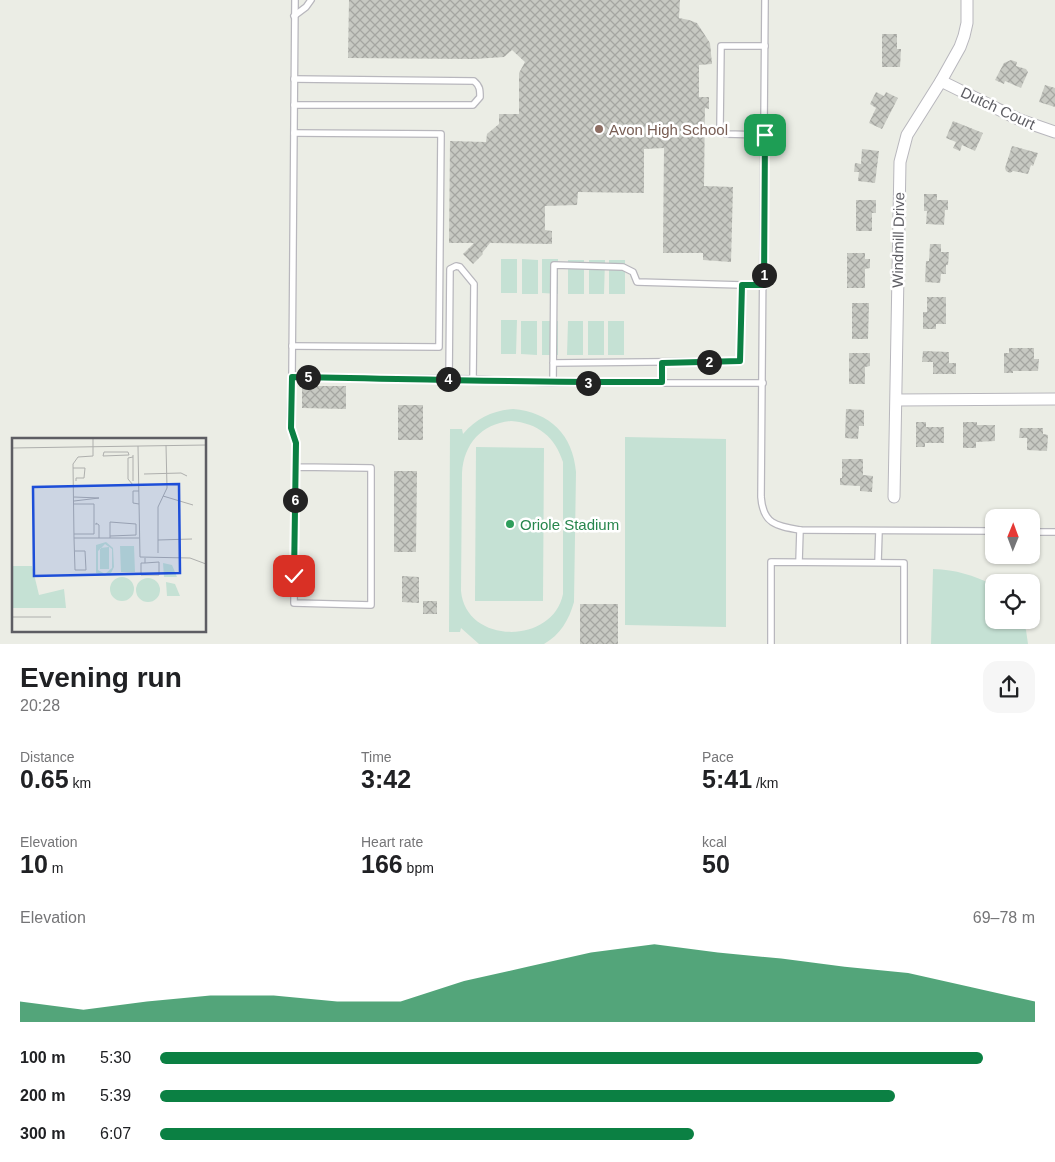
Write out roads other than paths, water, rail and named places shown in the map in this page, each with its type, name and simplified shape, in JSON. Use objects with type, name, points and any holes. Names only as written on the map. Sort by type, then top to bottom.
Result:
[{"type":"street","name":"Windmill Drive","points":[[894,497],[900,162],[907,136],[941,81],[964,36],[967,0]]},
{"type":"street","name":"Dutch Court","points":[[941,81],[1020,120],[1055,132]]},
{"type":"street","points":[[896,400],[1055,399]]},
{"type":"lane","points":[[295,0],[292,377],[290,417],[296,443],[294,604],[371,605],[371,468],[296,467]]},
{"type":"lane","points":[[294,16],[306,7],[311,0]]},
{"type":"lane","points":[[765,0],[762,509],[772,523],[781,527],[800,530],[985,531]]},
{"type":"lane","points":[[765,46],[720,46],[720,118],[722,132],[726,134],[765,135]]},
{"type":"lane","points":[[294,79],[474,81],[479,85],[480,91],[480,97],[473,105],[294,106]]},
{"type":"lane","points":[[292,346],[439,346],[441,143],[441,134],[294,133]]},
{"type":"lane","points":[[553,383],[554,265],[624,267],[633,272],[638,282],[764,285]]},
{"type":"lane","points":[[449,379],[450,269],[456,266],[460,267],[474,284],[473,380]]},
{"type":"lane","points":[[553,362],[662,363],[740,361],[742,285]]},
{"type":"lane","points":[[662,363],[662,382]]},
{"type":"lane","points":[[292,377],[449,379],[553,383],[763,383]]},
{"type":"lane","points":[[799,562],[800,530]]},
{"type":"lane","points":[[878,531],[878,562]]},
{"type":"lane","points":[[1040,532],[1055,532]]},
{"type":"lane","points":[[771,644],[772,562],[904,563],[904,644]]},
{"type":"place","name":"Avon High School","points":[[599,129]]},
{"type":"place","name":"Oriole Stadium","points":[[510,524]]}]
